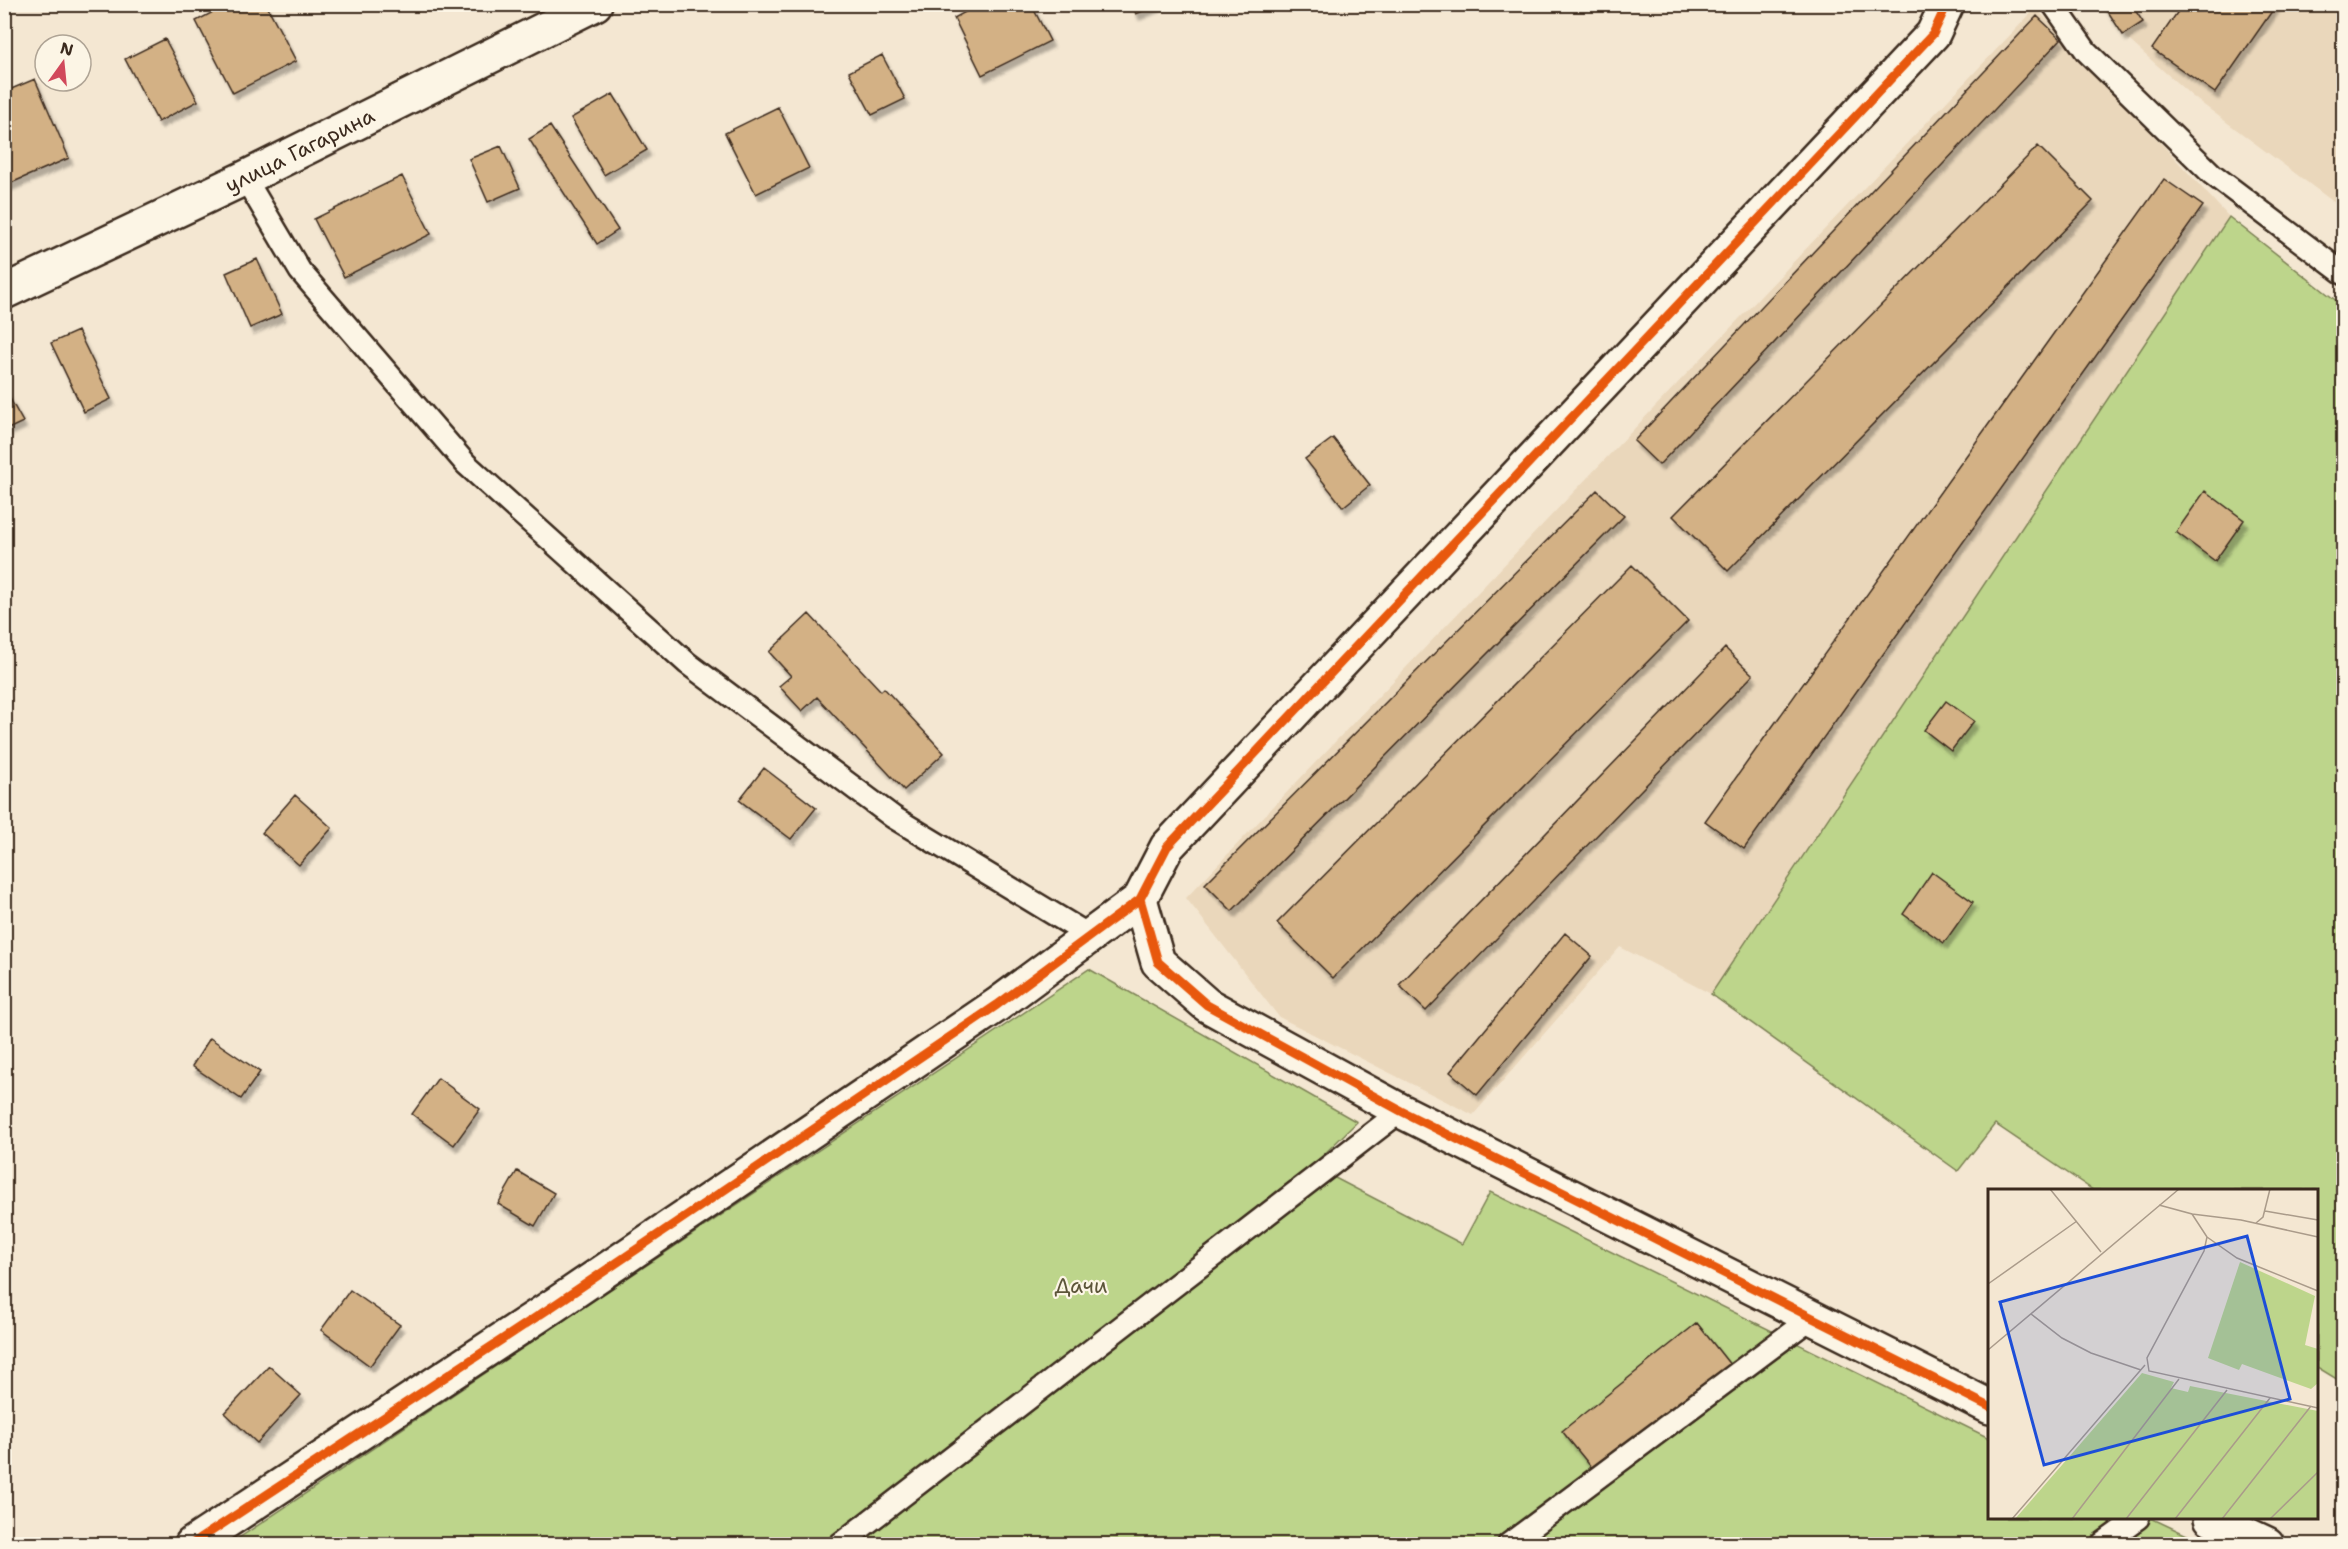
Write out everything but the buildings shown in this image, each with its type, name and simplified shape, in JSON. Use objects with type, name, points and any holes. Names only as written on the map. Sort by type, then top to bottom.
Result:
[{"type":"street","name":"улица Гагарина","points":[[4,292],[246,178],[595,4]]},
{"type":"street","points":[[192,1545],[543,1312],[968,1025],[1140,899],[1167,847],[1933,34],[1947,4]]},
{"type":"street","points":[[1140,899],[1158,962],[1207,1005],[1401,1111],[1988,1406]]},
{"type":"street","points":[[2213,1519],[2267,1545]]},
{"type":"lane","points":[[2053,4],[2086,51],[2212,174],[2343,274]]},
{"type":"lane","points":[[246,178],[300,272],[466,464],[687,663],[893,817],[1090,936]]},
{"type":"lane","points":[[840,1545],[1401,1111]]},
{"type":"lane","points":[[1509,1545],[1811,1318]]},
{"type":"lane","points":[[2102,1545],[2137,1519]]},
{"type":"shaded area","points":[[2103,5],[2343,5],[2343,209],[2193,97],[2123,35]]},
{"type":"shaded area","points":[[2036,8],[2229,217],[1711,994],[1620,947],[1473,1115],[1279,1017],[1186,898]]},
{"type":"green space","points":[[2229,217],[2343,306],[2343,1383],[2318,1368],[2318,1189],[2092,1189],[1995,1124],[1958,1171],[1711,994]]},
{"type":"green space","name":"Дачи","points":[[1089,969],[1357,1122],[1312,1166],[1462,1244],[1490,1192],[1988,1438],[1988,1519],[2153,1519],[2206,1544],[230,1544]]},
{"type":"cycle path","points":[[1947,4],[1933,34],[1167,847],[1140,899],[1158,962],[1207,1005],[1401,1111],[1988,1406]]},
{"type":"cycle path","points":[[192,1544],[553,1306],[997,1005],[1140,899]]}]
